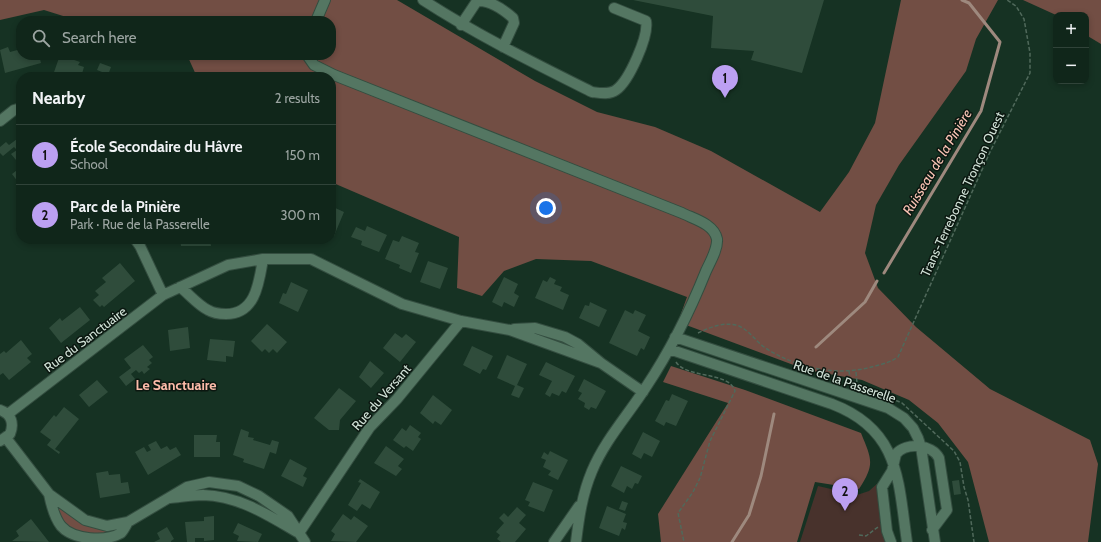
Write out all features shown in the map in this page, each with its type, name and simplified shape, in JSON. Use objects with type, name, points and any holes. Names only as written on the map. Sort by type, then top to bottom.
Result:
[{"type":"street","points":[[318,16],[325,0]]},
{"type":"street","points":[[423,0],[461,25],[503,47],[592,92],[605,94],[615,91],[623,84],[641,47],[647,26],[646,21],[642,18],[614,8]]},
{"type":"street","points":[[461,25],[477,1],[484,0],[506,12],[513,18],[514,23],[503,47]]},
{"type":"street","points":[[311,60],[314,64],[329,72]]},
{"type":"street","points":[[336,76],[682,214],[709,226],[715,233],[717,242],[694,302],[675,337],[672,353],[610,436],[592,471],[580,504],[576,542]]},
{"type":"street","points":[[0,121],[16,109]]},
{"type":"street","points":[[141,244],[163,295]]},
{"type":"street","points":[[180,287],[208,311],[220,314],[232,314],[247,308],[258,288],[263,259]]},
{"type":"street","name":"Rue du Sanctuaire","points":[[4,412],[163,295],[228,265],[263,259],[311,259],[402,304],[461,321],[510,330],[601,363],[643,392]]},
{"type":"street","name":"Rue du Versant","points":[[299,533],[370,427],[397,399],[461,321]]},
{"type":"street","name":"Rue de la Passerelle","points":[[675,337],[888,408],[899,414],[909,423],[916,433],[921,447],[932,530],[935,542]]},
{"type":"street","name":"Rue de la Passerelle","points":[[672,353],[832,404],[851,412],[863,420],[877,434],[889,451],[894,464],[907,542]]},
{"type":"street","points":[[4,412],[12,424],[10,434],[3,440],[49,494],[85,520],[107,526],[128,522],[187,487],[209,482],[238,486],[259,496],[288,516],[305,542]]},
{"type":"street","points":[[891,542],[887,531],[882,487],[894,464],[896,454],[901,449],[921,447],[932,450],[939,458],[947,506],[945,514],[932,530]]},
{"type":"street","points":[[49,494],[52,507],[60,525],[70,533],[81,538],[93,540],[108,539],[121,533],[128,522]]},
{"type":"street","points":[[165,499],[204,495],[232,499],[252,506],[299,533]]},
{"type":"street","points":[[554,542],[580,504]]},
{"type":"path","name":"Trans-Terrebonne Tronçon Ouest","points":[[695,336],[713,327],[733,324],[746,330],[766,348],[801,364],[824,370],[856,371],[889,362],[900,354],[914,319],[974,185],[1030,73],[1030,53],[1024,20],[1016,6],[1007,0]]},
{"type":"path","points":[[672,353],[676,363],[682,368],[731,384],[735,389],[735,393],[728,403],[710,441],[700,478],[693,492],[678,513],[684,542]]},
{"type":"path","points":[[849,371],[852,391]]},
{"type":"path","points":[[936,435],[937,442]]},
{"type":"path","points":[[859,535],[866,536],[881,526]]},
{"type":"shaded area","points":[[0,0],[397,0],[535,81],[597,112],[655,127],[711,151],[820,212],[849,172],[875,123],[901,0],[998,0],[976,39],[966,71],[899,165],[876,205],[865,253],[878,288],[916,327],[990,389],[1090,440],[1098,464],[1088,542],[989,542],[968,462],[938,423],[909,400],[862,380],[807,370],[678,322],[687,297],[591,261],[536,259],[504,271],[482,296],[457,288],[459,237],[336,184],[336,72],[195,72],[189,60],[336,60],[336,16],[63,16],[44,10],[0,20]]},
{"type":"shaded area","points":[[1023,0],[1101,0],[1101,44],[1089,37],[1089,12],[1053,12],[1053,14]]},
{"type":"shaded area","points":[[671,366],[745,390],[861,433],[868,450],[870,462],[868,474],[864,481],[859,489],[815,482],[797,542],[661,542],[658,514],[728,403],[663,382]]},
{"type":"shaded area","points":[[878,483],[877,490],[882,532],[885,542],[800,542],[818,486],[857,495],[869,491]]},
{"type":"shaded area","points":[[49,494],[85,520],[128,522],[121,533],[93,540],[60,525]]},
{"type":"building","points":[[633,0],[824,0],[802,73],[751,60],[754,51],[711,48],[713,16]]},
{"type":"building","points":[[8,47],[10,52],[16,50],[16,60],[40,60],[41,63],[5,73],[0,50]]},
{"type":"building","points":[[58,60],[74,60],[80,62],[78,65],[84,67],[82,72],[54,72]]},
{"type":"building","points":[[100,63],[111,67],[109,72],[97,70]]},
{"type":"building","points":[[16,140],[16,149],[14,147],[3,156],[0,153],[0,147],[6,142],[9,145]]},
{"type":"building","points":[[16,151],[16,160],[11,154]]},
{"type":"building","points":[[16,171],[16,179],[12,174]]},
{"type":"building","points":[[336,208],[344,212],[336,231]]},
{"type":"building","points":[[367,226],[387,235],[379,252],[361,245],[362,241],[351,237],[356,227],[365,231]]},
{"type":"building","points":[[402,236],[419,243],[415,252],[419,253],[411,273],[399,268],[400,265],[385,259],[393,240],[399,242]]},
{"type":"building","points":[[181,244],[211,244],[211,246],[181,246]]},
{"type":"building","points":[[428,261],[448,268],[440,289],[420,282]]},
{"type":"building","points":[[120,263],[135,281],[104,307],[102,305],[100,307],[93,300],[99,295],[95,291],[106,282],[102,278]]},
{"type":"building","points":[[504,277],[518,284],[514,293],[519,296],[514,307],[504,302],[502,307],[492,302]]},
{"type":"building","points":[[550,277],[556,280],[554,284],[562,287],[560,291],[569,295],[563,310],[535,298],[543,280],[547,282]]},
{"type":"building","points":[[291,282],[308,290],[298,312],[279,303],[283,293],[286,294]]},
{"type":"building","points":[[590,302],[607,310],[599,327],[579,318],[585,305],[589,306]]},
{"type":"building","points":[[80,307],[90,320],[61,343],[49,328],[60,318],[62,321]]},
{"type":"building","points":[[625,310],[633,314],[635,310],[646,315],[638,331],[650,337],[644,350],[641,348],[637,356],[609,343]]},
{"type":"building","points":[[267,324],[287,342],[277,353],[273,349],[269,353],[265,349],[262,352],[251,341]]},
{"type":"building","points":[[188,327],[190,348],[170,351],[168,330]]},
{"type":"building","points":[[395,333],[402,338],[406,334],[416,342],[400,362],[383,348]]},
{"type":"building","points":[[210,339],[235,341],[233,357],[226,356],[226,362],[207,360]]},
{"type":"building","points":[[21,340],[32,354],[27,358],[31,362],[9,380],[3,373],[0,375],[0,354],[4,351],[6,353]]},
{"type":"building","points":[[143,345],[153,357],[149,360],[152,363],[147,367],[150,369],[144,374],[142,371],[139,373],[136,370],[131,374],[135,379],[126,386],[119,377],[131,368],[124,359]]},
{"type":"building","points":[[472,346],[493,356],[486,370],[483,369],[480,374],[463,365]]},
{"type":"building","points":[[507,355],[527,364],[517,385],[524,388],[519,398],[511,395],[515,386],[497,378]]},
{"type":"building","points":[[370,361],[384,373],[371,388],[359,377]]},
{"type":"building","points":[[546,362],[575,376],[566,393],[562,391],[559,396],[552,393],[550,397],[545,394],[552,381],[539,375]]},
{"type":"building","points":[[584,379],[606,391],[596,409],[591,407],[589,410],[584,407],[585,403],[578,399],[582,393],[578,391]]},
{"type":"building","points":[[97,380],[108,392],[89,407],[79,395]]},
{"type":"building","points":[[339,388],[356,401],[340,420],[339,430],[329,430],[314,418]]},
{"type":"building","points":[[672,394],[688,401],[676,426],[666,422],[664,426],[655,421],[666,400],[669,401]]},
{"type":"building","points":[[433,395],[452,410],[441,425],[435,421],[433,424],[420,413]]},
{"type":"building","points":[[64,407],[79,419],[55,449],[60,452],[59,454],[47,445],[51,440],[40,432],[54,415],[56,417]]},
{"type":"building","points":[[410,425],[421,433],[418,437],[421,439],[413,451],[406,446],[404,448],[393,440],[402,428],[406,431]]},
{"type":"building","points":[[241,429],[249,432],[248,437],[254,438],[253,440],[270,445],[272,440],[279,442],[276,454],[270,452],[264,469],[243,462],[244,459],[233,455]]},
{"type":"building","points":[[643,432],[660,441],[652,457],[644,453],[641,459],[632,454]]},
{"type":"building","points":[[194,435],[217,435],[216,442],[220,442],[220,457],[194,457]]},
{"type":"building","points":[[156,441],[161,449],[167,446],[170,450],[176,447],[181,455],[148,475],[135,452],[144,447],[147,452],[151,450],[148,445]]},
{"type":"building","points":[[386,446],[404,459],[398,466],[402,469],[396,476],[374,463]]},
{"type":"building","points":[[550,451],[568,460],[558,480],[548,475],[551,471],[543,467],[546,460],[541,458],[544,452],[548,455]]},
{"type":"building","points":[[290,459],[307,468],[303,476],[307,478],[303,487],[281,476]]},
{"type":"building","points":[[621,466],[642,476],[638,484],[635,483],[632,489],[627,486],[624,493],[611,486]]},
{"type":"building","points":[[108,471],[109,475],[120,474],[121,483],[128,482],[130,493],[100,498],[96,473]]},
{"type":"building","points":[[360,479],[380,492],[370,509],[362,504],[357,511],[348,505],[361,483],[358,482]]},
{"type":"building","points":[[959,480],[961,494],[954,495],[952,481]]},
{"type":"building","points":[[533,482],[553,490],[544,512],[528,506],[530,502],[525,500]]},
{"type":"building","points":[[622,501],[628,503],[625,511],[619,509]]},
{"type":"building","points":[[607,506],[626,514],[623,522],[627,523],[625,530],[622,528],[619,536],[599,528]]},
{"type":"building","points":[[517,507],[526,515],[519,523],[526,529],[515,542],[501,542],[497,539],[500,535],[496,532],[504,523],[499,518],[504,513],[508,517]]},
{"type":"building","points":[[343,514],[351,520],[354,516],[368,526],[356,542],[331,541],[335,534],[331,531]]},
{"type":"building","points":[[214,516],[214,540],[204,541],[204,538],[195,538],[195,542],[187,542],[185,522],[204,521],[204,517]]},
{"type":"building","points":[[31,519],[49,542],[12,541],[19,536],[16,531]]},
{"type":"building","points":[[238,523],[262,534],[258,542],[237,541],[239,536],[233,533]]},
{"type":"building","points":[[167,527],[174,539],[171,542],[154,542],[160,539],[157,533]]},
{"type":"waterway","name":"Ruisseau de la Pinière","points":[[884,273],[981,111],[1000,42],[969,3],[962,0]]},
{"type":"waterway","name":"Ruisseau de la Pinière","points":[[816,347],[865,302],[877,281]]},
{"type":"waterway","name":"Ruisseau de la Pinière","points":[[732,542],[749,515],[761,476],[774,414]]},
{"type":"place","name":"École Secondaire du Hâvre","points":[[725,98]]},
{"type":"place","name":"Parc de la Pinière","points":[[845,511]]},
{"type":"district","name":"Le Sanctuaire","points":[[176,385]]}]
